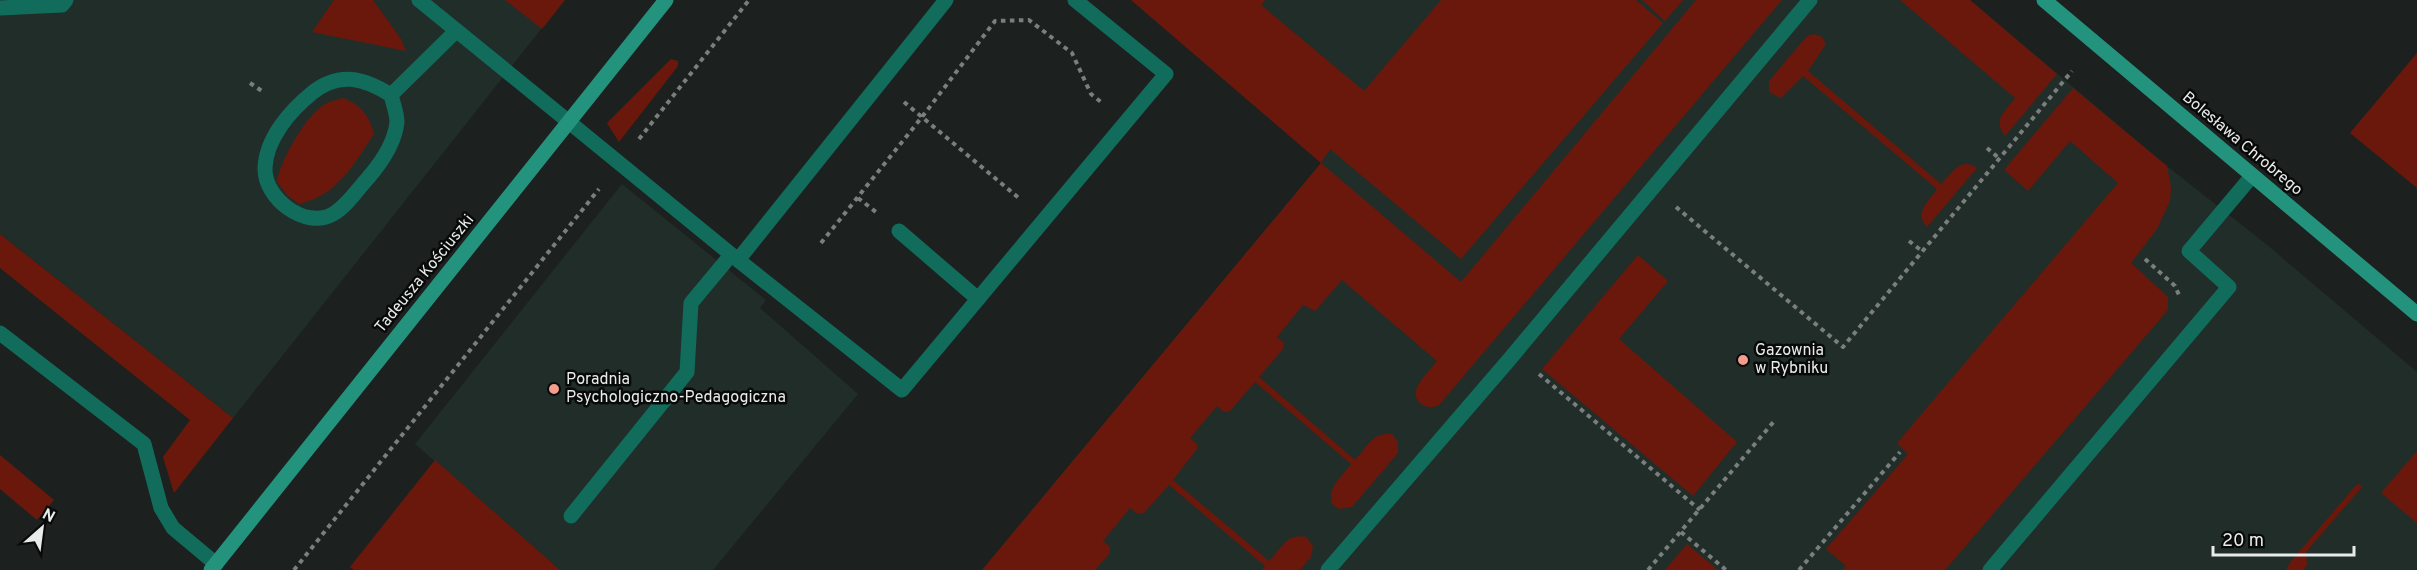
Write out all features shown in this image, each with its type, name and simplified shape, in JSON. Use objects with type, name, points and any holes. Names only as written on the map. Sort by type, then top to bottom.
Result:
[{"type":"street","points":[[0,8],[62,5],[66,0]]},
{"type":"street","points":[[419,0],[619,164],[902,390],[1166,74],[1075,0]]},
{"type":"street","name":"Tadeusza Kościuszki","points":[[214,567],[666,0]]},
{"type":"street","points":[[571,516],[687,372],[691,303],[735,257],[946,0]]},
{"type":"street","points":[[1328,570],[1508,361],[1810,0]]},
{"type":"street","name":"Bolesława Chrobrego","points":[[2051,2],[2252,176],[2417,314]]},
{"type":"street","points":[[391,95],[456,31]]},
{"type":"street","points":[[348,79],[371,82],[391,95],[397,121],[391,143],[375,170],[346,203],[332,215],[309,218],[290,209],[273,193],[264,170],[272,140],[308,96],[325,82],[348,79]]},
{"type":"street","points":[[1990,570],[2229,287],[2189,251],[2252,176]]},
{"type":"street","points":[[899,231],[978,299]]},
{"type":"street","points":[[0,333],[144,444],[161,508],[173,528],[214,567]]},
{"type":"path","points":[[294,570],[749,0]]},
{"type":"path","points":[[820,243],[922,117],[995,21],[1029,20],[1072,53],[1091,94],[1126,122]]},
{"type":"path","points":[[1673,205],[1843,346],[2072,71]]},
{"type":"path","points":[[250,83],[265,93]]},
{"type":"path","points":[[880,83],[1045,219]]},
{"type":"path","points":[[1988,148],[2000,159]]},
{"type":"path","points":[[1909,241],[1922,251]]},
{"type":"path","points":[[1534,369],[1700,510]]},
{"type":"path","points":[[1648,570],[1776,419]]},
{"type":"path","points":[[1800,570],[1900,452]]},
{"type":"path","points":[[1681,532],[1726,570]]},
{"type":"shaded area","points":[[0,0],[564,0],[233,418],[0,234]]},
{"type":"shaded area","points":[[334,0],[373,0],[401,39],[406,51],[312,32]]},
{"type":"shaded area","points":[[505,0],[565,0],[542,29]]},
{"type":"shaded area","points":[[1131,0],[1970,0],[2163,163],[2266,244],[2417,372],[2417,570],[982,570],[1321,163]]},
{"type":"shaded area","points":[[1131,0],[1265,0],[1261,5],[1364,91],[1441,0],[1636,0],[1663,23],[1461,259],[1330,149],[1321,163]]},
{"type":"shaded area","points":[[1642,0],[1683,0],[1665,21]]},
{"type":"shaded area","points":[[1696,0],[1782,0],[1439,405],[1425,406],[1416,398],[1417,387],[1437,361],[1342,280],[1315,311],[1303,305],[1277,337],[1284,343],[1283,349],[1259,377],[1355,460],[1375,437],[1392,434],[1398,442],[1398,453],[1352,507],[1339,509],[1332,504],[1331,498],[1333,487],[1351,464],[1255,382],[1230,411],[1224,412],[1217,406],[1190,438],[1197,444],[1197,449],[1173,480],[1269,561],[1289,539],[1299,536],[1306,537],[1313,546],[1311,557],[1300,570],[1262,570],[1265,566],[1169,485],[1144,513],[1138,514],[1130,508],[1103,541],[1110,547],[1110,553],[1095,570],[982,570],[1321,163],[1461,282]]},
{"type":"shaded area","points":[[1900,0],[1970,0],[2057,74],[2005,136],[2000,125],[2001,116],[2015,98]]},
{"type":"shaded area","points":[[1814,34],[1822,37],[1826,44],[1808,71],[1941,184],[1961,165],[1966,164],[1977,168],[1927,227],[1923,222],[1922,212],[1937,189],[1803,76],[1781,98],[1769,92],[1769,81],[1807,36]]},
{"type":"shaded area","points":[[2417,53],[2417,188],[2350,133]]},
{"type":"shaded area","points":[[671,59],[678,61],[678,66],[619,142],[607,123]]},
{"type":"shaded area","points":[[2073,88],[2167,166],[2171,187],[2170,201],[2157,229],[2131,263],[2168,297],[2168,310],[1945,570],[1843,570],[1846,566],[1826,549],[1908,454],[1897,443],[2118,183],[2070,141],[2028,191],[2004,170]]},
{"type":"shaded area","points":[[343,98],[355,104],[363,112],[370,121],[374,134],[351,167],[334,186],[313,200],[299,204],[287,195],[277,182],[283,163],[310,117],[325,104]]},
{"type":"shaded area","points":[[622,184],[766,300],[760,308],[858,394],[713,570],[560,570],[415,444]]},
{"type":"shaded area","points":[[0,234],[233,418],[174,493],[163,457],[190,420],[0,268]]},
{"type":"shaded area","points":[[1638,255],[1668,281],[1619,339],[1737,442],[1693,496],[1542,369]]},
{"type":"shaded area","points":[[2417,451],[2417,523],[2381,493]]},
{"type":"shaded area","points":[[0,455],[54,500],[37,520],[0,489]]},
{"type":"shaded area","points":[[435,460],[560,570],[354,570],[350,567]]},
{"type":"shaded area","points":[[2358,483],[2362,487],[2306,552],[2307,565],[2303,570],[2286,570],[2291,561]]},
{"type":"shaded area","points":[[1687,544],[1718,570],[1665,570]]},
{"type":"place","name":"Gazownia w Rybniku","points":[[1743,360]]},
{"type":"place","name":"Poradnia Psychologiczno-Pedagogiczna","points":[[554,389]]}]
